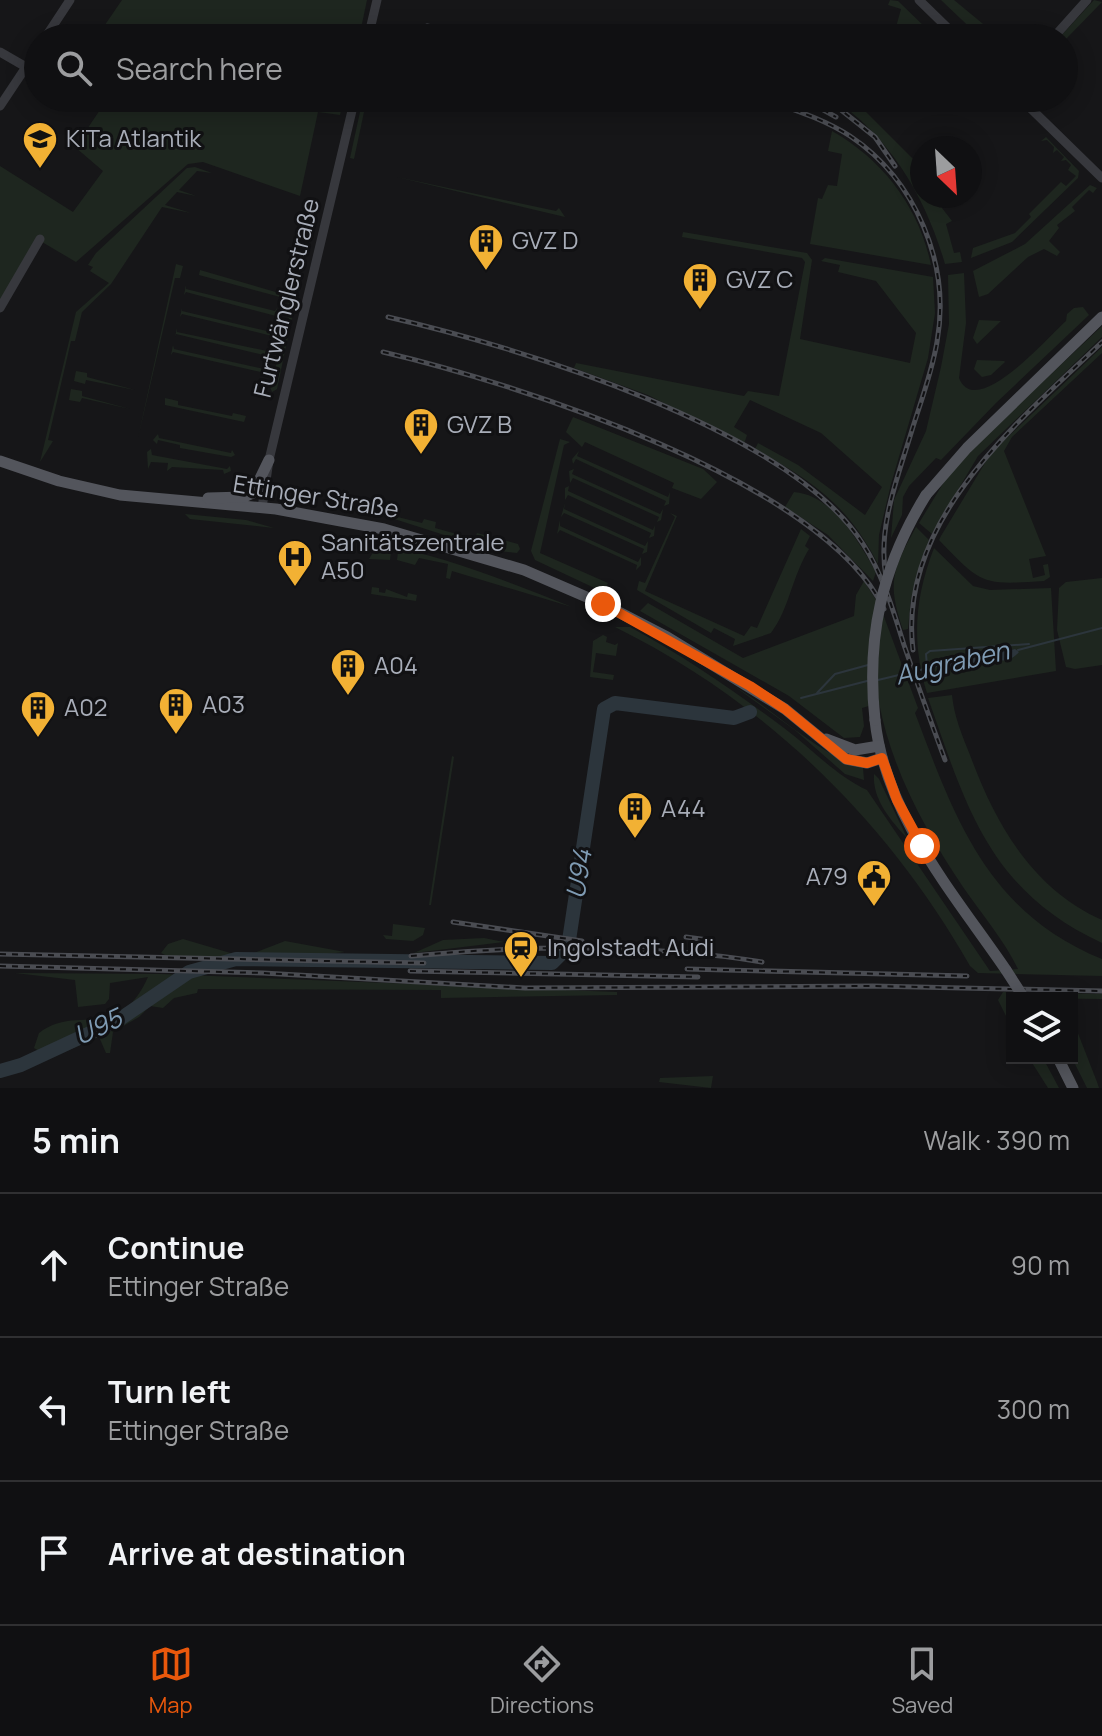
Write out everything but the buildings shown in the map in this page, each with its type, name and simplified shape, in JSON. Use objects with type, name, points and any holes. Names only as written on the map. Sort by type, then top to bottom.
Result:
[{"type":"main road","points":[[1020,992],[922,846],[897,800],[881,752],[875,720],[872,651],[878,608],[892,561],[926,495],[967,448],[1102,317]]},
{"type":"main road","points":[[192,503],[250,495],[257,490],[269,460]]},
{"type":"main road","name":"Ettinger Straße","points":[[0,461],[91,489],[192,503],[262,508],[411,535],[546,578],[667,637],[750,686],[821,737],[855,750],[881,752]]},
{"type":"main road","points":[[1061,1064],[1073,1088]]},
{"type":"street","points":[[54,24],[70,0]]},
{"type":"street","points":[[371,24],[377,0]]},
{"type":"street","points":[[919,0],[944,24]]},
{"type":"street","points":[[1066,24],[1087,0]]},
{"type":"street","points":[[0,52],[24,66]]},
{"type":"street","points":[[0,106],[24,70]]},
{"type":"street","name":"Furtwänglerstraße","points":[[262,508],[269,460],[352,112]]},
{"type":"street","points":[[1034,112],[1102,178]]},
{"type":"street","points":[[0,308],[40,239]]},
{"type":"shaded area","points":[[122,0],[367,0],[362,24],[106,24]]},
{"type":"shaded area","points":[[890,0],[898,1],[922,24],[897,24],[901,9],[888,5]]},
{"type":"shaded area","points":[[941,0],[954,0],[983,24],[966,24]]},
{"type":"shaded area","points":[[1094,0],[1102,2],[1078,27],[1078,24],[1072,24]]},
{"type":"shaded area","points":[[99,112],[318,112],[300,196],[203,162],[188,164],[76,262],[42,242],[0,313],[0,166],[73,212],[103,171],[75,147]]},
{"type":"shaded area","points":[[360,112],[364,112],[354,159],[350,158]]},
{"type":"shaded area","points":[[852,112],[866,112],[910,156],[910,182],[888,150]]},
{"type":"shaded area","points":[[832,131],[867,156],[896,187],[918,224],[931,265],[810,244],[818,198],[822,199],[828,185],[837,186],[842,154],[828,151]]},
{"type":"shaded area","points":[[1046,137],[1079,171],[1078,178],[1012,242],[971,258],[973,248],[1015,233],[1061,182],[1066,186],[1076,176],[1068,170],[1071,165],[1066,160],[1061,161],[1064,157],[1057,150],[1053,153],[1054,147],[1047,140],[1041,141]]},
{"type":"shaded area","points":[[195,167],[212,173],[197,171],[179,190],[196,196],[177,192],[165,205],[191,213],[162,207],[111,284],[82,312],[75,341],[71,341],[48,440],[53,441],[40,462],[76,312],[109,283],[90,271],[93,267],[88,265],[96,253],[187,168]]},
{"type":"shaded area","points":[[397,177],[556,211],[559,208],[565,217]]},
{"type":"shaded area","points":[[1090,185],[1097,188],[1093,193],[1089,190],[1072,207],[1075,211],[1057,225],[1059,228],[1049,241],[1060,252],[1057,256],[1044,249],[1028,257],[988,294],[979,297],[973,271],[1025,244]]},
{"type":"shaded area","points":[[923,208],[942,208],[952,221],[946,224],[954,253],[960,252],[962,262],[945,264]]},
{"type":"shaded area","points":[[683,232],[807,253],[812,260],[800,339],[910,363],[916,333],[876,281],[838,272],[840,265],[821,261],[825,258],[933,277],[935,313],[928,358],[891,484],[879,535],[878,564],[854,525],[827,496],[755,449],[758,443],[798,465],[865,515],[882,487],[821,433],[750,400],[734,427],[747,435],[744,444],[648,395],[574,368],[576,363],[744,396],[748,391],[779,396],[805,262],[802,258],[682,237]]},
{"type":"shaded area","points":[[176,264],[183,266],[180,278],[175,278],[138,438]]},
{"type":"shaded area","points":[[200,270],[286,295],[284,298],[199,275]]},
{"type":"shaded area","points":[[964,273],[966,323],[959,378],[968,389],[980,389],[996,383],[1012,372],[1066,321],[1067,314],[1074,308],[1083,307],[1089,315],[941,460],[936,458],[909,486],[903,497],[902,515],[891,538],[894,500],[926,431],[941,367],[949,324],[948,275]]},
{"type":"shaded area","points":[[186,285],[186,289],[275,311],[277,308],[276,316],[186,292],[184,295]]},
{"type":"shaded area","points":[[289,297],[296,299],[277,389],[272,392],[270,387],[289,318],[285,316],[286,312],[290,313],[292,305],[287,303]]},
{"type":"shaded area","points":[[182,308],[182,311],[273,330],[272,336],[182,314],[180,317]]},
{"type":"shaded area","points":[[979,320],[1001,321],[977,344],[973,338]]},
{"type":"shaded area","points":[[1102,326],[1102,337],[978,456],[932,534],[919,523],[947,477],[980,441]]},
{"type":"shaded area","points":[[177,328],[177,332],[269,349],[268,356],[176,334],[175,337]]},
{"type":"shaded area","points":[[173,345],[174,349],[264,369],[265,366],[265,373],[173,352],[171,355]]},
{"type":"shaded area","points":[[1102,347],[1102,353],[1012,437],[1004,451],[1046,556],[1029,559],[1033,578],[1045,575],[1043,565],[1048,564],[1050,577],[1044,581],[1007,583],[984,579],[965,566],[939,540],[941,536],[991,453]]},
{"type":"shaded area","points":[[977,360],[1005,362],[991,375],[982,377],[974,369]]},
{"type":"shaded area","points":[[76,371],[135,390],[86,380],[85,384],[74,381]]},
{"type":"shaded area","points":[[71,389],[82,391],[82,396],[130,409],[82,398],[80,402],[69,400]]},
{"type":"shaded area","points":[[165,398],[178,401],[178,405],[246,416],[244,422],[165,405]]},
{"type":"shaded area","points":[[573,417],[703,469],[717,482],[701,499],[672,488],[674,483],[585,442],[582,447],[566,432]]},
{"type":"shaded area","points":[[158,434],[159,438],[231,453],[232,450],[235,455],[231,457],[180,448],[180,445],[158,440],[157,444],[153,440]]},
{"type":"shaded area","points":[[560,439],[570,442],[564,445],[540,553],[608,583],[603,592],[535,560],[531,551]]},
{"type":"shaded area","points":[[151,449],[152,455],[227,469],[230,466],[231,471],[224,474],[223,470],[172,467],[167,471],[168,463],[151,462],[148,469],[147,452]]},
{"type":"shaded area","points":[[579,451],[577,456],[668,497],[670,492],[669,504],[664,506],[666,501],[576,459],[573,464],[572,459]]},
{"type":"shaded area","points":[[574,469],[572,474],[660,514],[663,509],[661,520],[657,522],[659,517],[573,478],[570,483],[569,471]]},
{"type":"shaded area","points":[[569,486],[568,491],[653,530],[655,525],[654,536],[649,538],[651,533],[568,495],[565,500],[565,488]]},
{"type":"shaded area","points":[[794,492],[821,501],[843,522],[876,572],[873,581],[828,535],[785,507]]},
{"type":"shaded area","points":[[565,503],[564,509],[645,546],[648,541],[647,552],[642,554],[644,549],[564,513],[561,517]]},
{"type":"shaded area","points":[[357,507],[422,523],[424,519],[436,522],[435,528],[475,539],[477,533],[518,544],[520,549],[517,553],[491,550]]},
{"type":"shaded area","points":[[670,513],[677,516],[645,591],[744,636],[751,626],[757,628],[801,529],[810,536],[805,546],[809,549],[771,633],[733,646],[735,639],[714,628],[711,633],[637,590],[639,581],[645,583],[675,517]]},
{"type":"shaded area","points":[[185,514],[246,520],[274,528],[190,519]]},
{"type":"shaded area","points":[[560,520],[560,526],[638,562],[641,557],[641,565],[636,570],[637,565],[560,530],[557,534]]},
{"type":"shaded area","points":[[916,527],[930,541],[911,598],[908,629],[903,630],[895,600],[894,577]]},
{"type":"shaded area","points":[[378,544],[452,563],[572,607],[452,571],[450,579],[446,578],[448,564],[419,558],[415,565],[397,560],[398,552],[391,551],[390,560],[369,559]]},
{"type":"shaded area","points":[[934,548],[973,586],[990,590],[1051,588],[1056,671],[927,693],[919,656],[917,620]],"holes":[[[1015,649],[996,662],[982,660],[964,670],[951,668],[954,660]]]},
{"type":"shaded area","points":[[1102,578],[1102,665],[1075,669],[1066,667],[1057,630],[1059,588],[1066,582]]},
{"type":"shaded area","points":[[864,581],[880,606],[918,708],[915,713],[945,790],[981,858],[1003,889],[1030,916],[1063,940],[1102,959],[1102,976],[978,973],[970,966],[901,862],[818,770],[772,729],[722,691],[670,657],[615,627],[630,627],[728,687],[844,777],[867,790],[990,971],[1018,969],[923,821],[892,752],[879,703],[862,708],[864,726],[860,737],[844,738],[789,696],[640,611],[648,603],[743,658],[854,616],[856,595]]},
{"type":"shaded area","points":[[372,587],[379,588],[379,592],[385,593],[386,589],[407,597],[408,593],[417,595],[416,601],[371,594]]},
{"type":"shaded area","points":[[603,635],[607,637],[606,642],[618,643],[616,656],[596,653],[593,672],[614,675],[613,680],[590,677],[593,641]]},
{"type":"shaded area","points":[[734,686],[829,753],[863,768],[864,780],[845,774],[796,731]]},
{"type":"shaded area","points":[[952,695],[964,740],[1004,829],[1036,872],[1055,891],[1102,920],[1102,943],[1064,922],[1032,898],[1007,871],[987,842],[955,775],[928,698]]},
{"type":"shaded area","points":[[452,756],[454,757],[429,905]]},
{"type":"shaded area","points":[[874,774],[879,779],[907,838],[879,801]]},
{"type":"shaded area","points":[[393,924],[425,928],[423,935],[413,941],[386,939],[383,935],[392,936]]},
{"type":"shaded area","points":[[484,938],[504,942],[414,953],[443,940]]},
{"type":"shaded area","points":[[183,939],[244,957],[285,941],[345,952],[291,958],[167,956],[161,953],[168,944]]},
{"type":"shaded area","points":[[15,973],[162,974],[617,992],[617,995],[441,998],[441,990],[198,989],[197,993],[174,998],[163,1008],[150,1006],[139,1017],[113,1032],[110,1053],[106,1053],[99,1037],[50,1058],[34,1048],[39,1033],[53,1025],[96,1019],[124,1010],[148,977],[110,983],[109,999],[105,1004],[78,1007],[75,980]]},
{"type":"shaded area","points":[[1006,992],[1006,1016],[998,1000]]},
{"type":"shaded area","points":[[1078,994],[1102,994],[1102,999],[1078,999]]},
{"type":"shaded area","points":[[1078,1034],[1099,1088],[1087,1088],[1075,1064],[1078,1064]]},
{"type":"shaded area","points":[[1033,1064],[1046,1064],[1059,1088],[1048,1088]]},
{"type":"shaded area","points":[[713,1076],[711,1088],[659,1082],[660,1078]]},
{"type":"water","points":[[1015,649],[1019,652],[1010,659],[983,659],[960,671],[944,664]]},
{"type":"waterway","name":"Augraben","points":[[1018,650],[1102,628]]},
{"type":"waterway","points":[[927,666],[926,654],[930,651],[1029,644]]},
{"type":"waterway","name":"Augraben","points":[[878,680],[945,664]]},
{"type":"waterway","points":[[817,693],[835,674],[868,665]]},
{"type":"waterway","name":"Augraben","points":[[801,698],[867,681]]},
{"type":"waterway","name":"U94","points":[[0,1071],[21,1065],[120,1019],[189,972],[236,959],[552,963],[568,947],[604,709],[615,703],[734,718],[750,712]]},
{"type":"waterway","name":"Augraben","points":[[743,716],[750,712]]},
{"type":"waterway","name":"Augraben","points":[[40,1056],[120,1019],[163,989]]},
{"type":"railway","points":[[800,112],[850,136],[873,154],[893,176],[924,226],[939,283],[937,342],[890,502],[884,540],[886,577]]},
{"type":"railway","points":[[827,112],[836,117]]},
{"type":"railway","points":[[844,112],[875,137],[895,166]]},
{"type":"railway","points":[[388,317],[507,349],[647,399],[715,430],[776,464],[827,502],[863,544],[876,568],[945,760]]},
{"type":"railway","points":[[913,650],[913,603],[924,558],[944,516],[970,477],[1002,440],[1102,342]]},
{"type":"railway","points":[[383,352],[509,387],[584,413],[660,444],[734,480],[799,519],[851,562],[884,609]]},
{"type":"railway","points":[[453,922],[582,941]]},
{"type":"railway","points":[[686,937],[708,940]]},
{"type":"railway","points":[[411,956],[587,948],[677,952],[762,962]]},
{"type":"railway","points":[[0,954],[424,963]]},
{"type":"railway","points":[[0,966],[263,973],[525,988],[873,986],[1102,991]]},
{"type":"railway","points":[[687,969],[967,976]]},
{"type":"railway","points":[[410,971],[698,977]]},
{"type":"place","name":"KiTa Atlantik","points":[[40,170]]},
{"type":"place","name":"GVZ D","points":[[486,272]]},
{"type":"place","name":"GVZ C","points":[[700,311]]},
{"type":"place","name":"GVZ B","points":[[421,456]]},
{"type":"place","name":"Sanitätszentrale A50","points":[[295,588]]},
{"type":"place","name":"A04","points":[[348,697]]},
{"type":"place","name":"A03","points":[[176,736]]},
{"type":"place","name":"A02","points":[[38,739]]},
{"type":"place","name":"A44","points":[[635,840]]},
{"type":"place","name":"A79","points":[[874,908]]},
{"type":"place","name":"Ingolstadt Audi","points":[[521,979]]},
{"type":"route","points":[[603,604],[750,686],[785,709],[846,759],[867,763],[882,758],[897,800],[922,846]]},
{"type":"water label","name":"U95","points":[[98,1027]]}]
